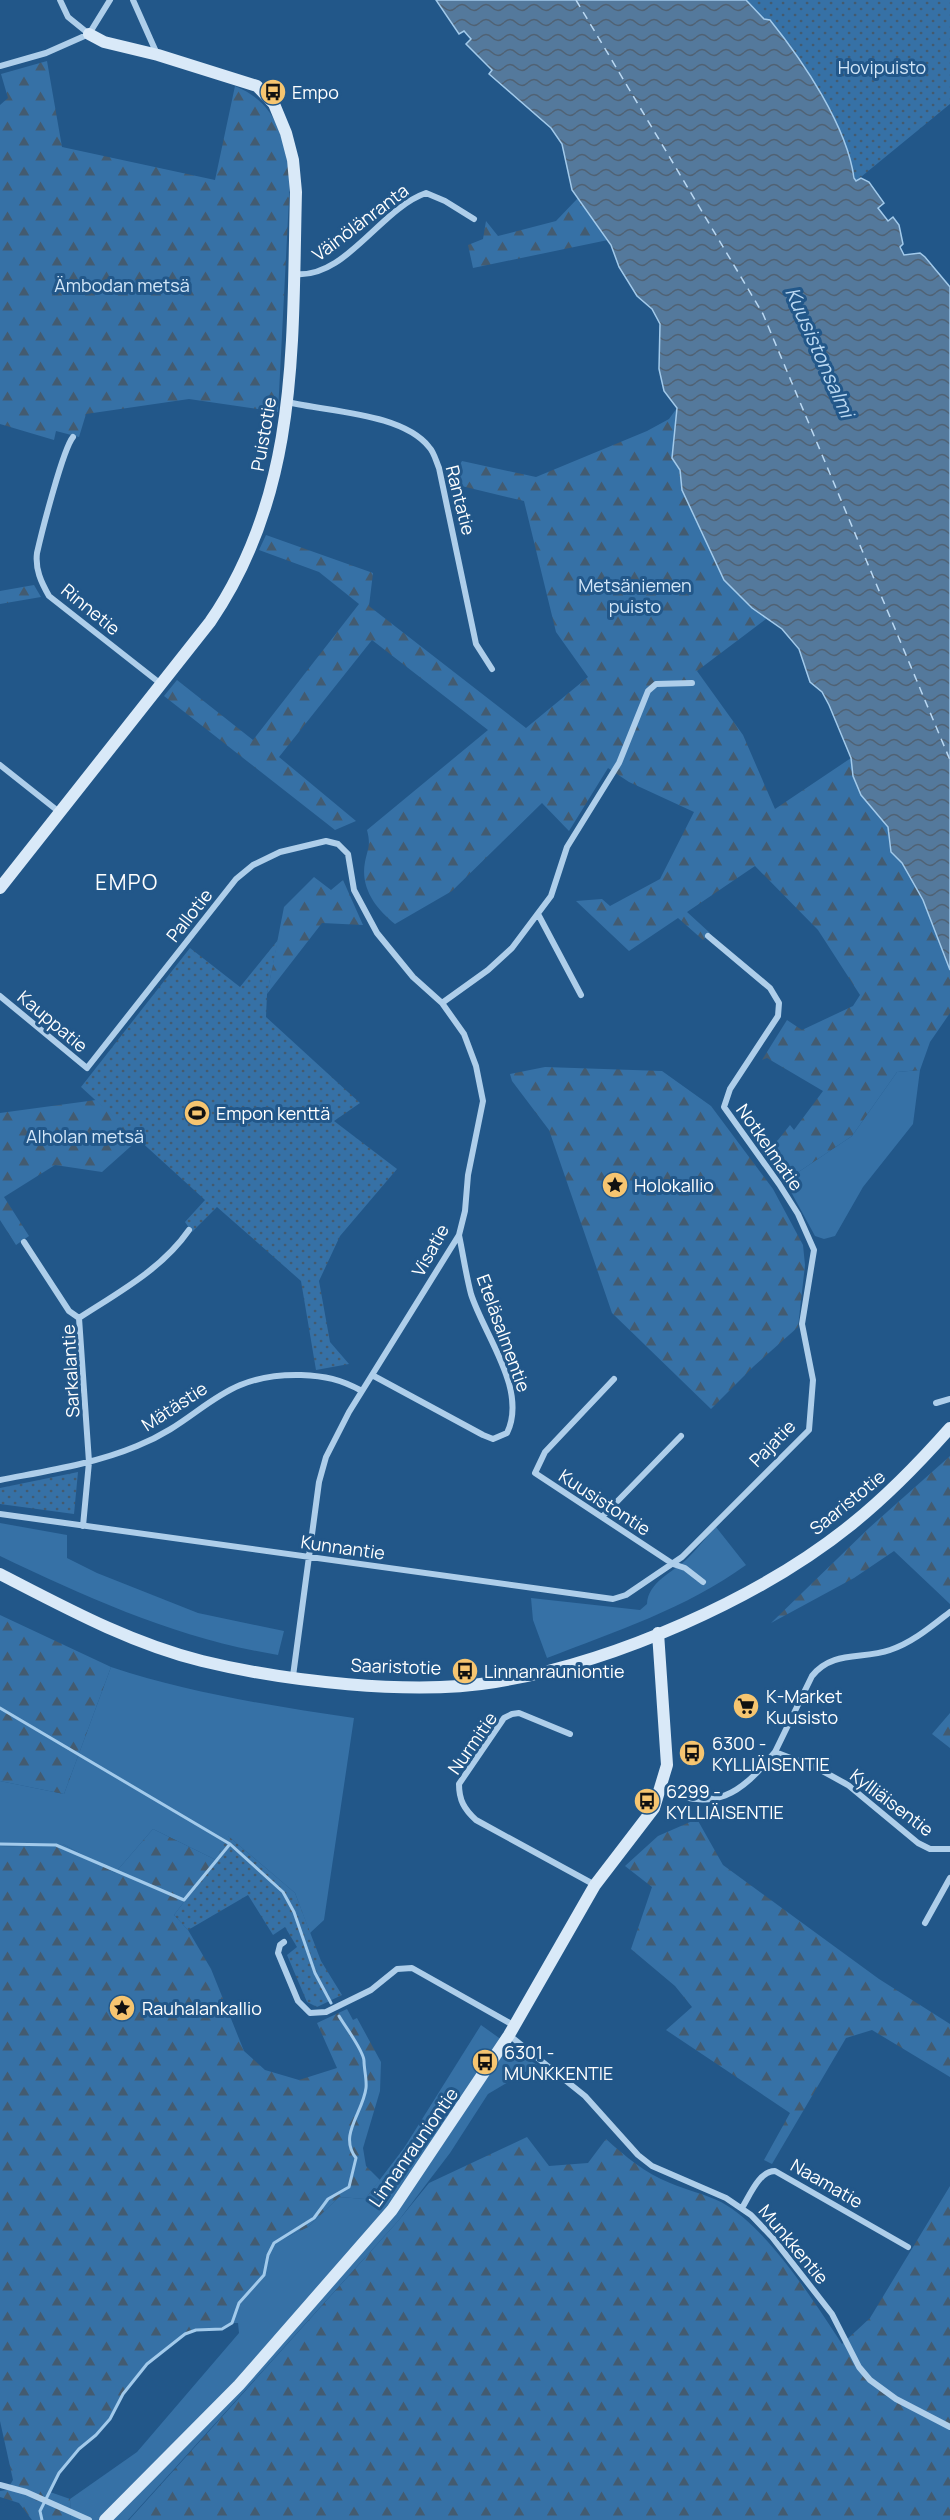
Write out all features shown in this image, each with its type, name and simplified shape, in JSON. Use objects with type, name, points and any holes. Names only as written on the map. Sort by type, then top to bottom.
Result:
[{"type":"street","points":[[60,0],[68,17],[89,34]]},
{"type":"street","points":[[0,66],[46,53],[89,34],[110,0]]},
{"type":"street","points":[[133,0],[158,55]]},
{"type":"street","name":"Puistotie","points":[[0,888],[58,811],[210,622],[245,565],[275,474],[288,402],[296,192],[293,160],[286,133],[274,104],[257,86],[158,55],[104,42],[89,34]]},
{"type":"street","name":"Väinölänranta","points":[[294,274],[308,275],[331,266],[414,197],[426,193],[445,201],[474,219]]},
{"type":"street","name":"Rantatie","points":[[288,402],[391,423],[409,430],[430,447],[444,490],[476,644],[492,669]]},
{"type":"street","name":"Rinnetie","points":[[73,437],[65,446],[63,464],[37,553],[36,566],[42,584],[49,596],[160,684]]},
{"type":"street","points":[[442,1003],[488,970],[512,948],[551,896],[567,847],[619,763],[648,691],[656,684],[692,683]]},
{"type":"street","points":[[0,765],[58,811]]},
{"type":"street","name":"Pallotie","points":[[87,1068],[236,879],[253,865],[303,845],[326,841],[338,844],[348,854]]},
{"type":"street","name":"Visatie","points":[[293,1676],[319,1482],[326,1457],[362,1391],[459,1235],[483,1101],[471,1049],[442,1003],[420,984],[377,933],[354,890],[348,854]]},
{"type":"street","points":[[538,914],[581,995]]},
{"type":"street","name":"Notkelmatie","points":[[708,936],[776,996],[778,1016],[730,1089],[724,1107],[779,1184],[810,1239]]},
{"type":"street","name":"Kauppatie","points":[[0,996],[87,1068]]},
{"type":"street","name":"Sarkalantie","points":[[83,1526],[89,1462],[80,1318],[150,1271],[175,1249],[189,1230]]},
{"type":"street","name":"Eteläsalmentie","points":[[372,1375],[483,1436],[493,1439],[507,1433],[513,1422],[514,1404],[489,1332],[471,1293],[459,1235]]},
{"type":"street","name":"Pajatie","points":[[673,1564],[809,1430],[813,1380],[802,1324],[814,1250],[810,1239]]},
{"type":"street","points":[[24,1242],[69,1311],[80,1318]]},
{"type":"street","name":"Mätästie","points":[[0,1480],[89,1462],[130,1449],[164,1434],[223,1391],[245,1381],[265,1376],[311,1376],[342,1380],[362,1391]]},
{"type":"street","name":"Kuusistontie","points":[[614,1379],[544,1452],[535,1473],[673,1564],[685,1568],[703,1582]]},
{"type":"street","points":[[936,1403],[950,1399]]},
{"type":"street","name":"Saaristotie","points":[[0,1574],[95,1623],[165,1650],[242,1669],[372,1685],[435,1687],[493,1683],[557,1668],[658,1633],[760,1584],[818,1549],[889,1493],[950,1428]]},
{"type":"street","points":[[602,1517],[681,1436]]},
{"type":"street","name":"Kunnantie","points":[[0,1514],[613,1599],[626,1595],[673,1564]]},
{"type":"street","points":[[661,1790],[686,1800],[710,1801],[746,1782],[775,1752],[812,1676],[819,1667],[835,1659],[891,1650],[905,1644],[950,1612]]},
{"type":"street","name":"Linnanrauniontie","points":[[105,2520],[239,2385],[393,2211],[512,2031],[595,1885],[645,1822],[661,1790],[666,1757],[658,1633]]},
{"type":"street","name":"Nurmitie","points":[[570,1734],[519,1713],[504,1718],[459,1784],[459,1792],[465,1810],[476,1820],[595,1885]]},
{"type":"street","name":"Kylliäisentie","points":[[775,1752],[848,1785],[918,1843],[930,1849],[950,1849]]},
{"type":"street","points":[[925,1923],[950,1878]]},
{"type":"street","name":"Munkkentie","points":[[284,1942],[280,1945],[278,1953],[298,2001],[310,2013],[326,2012],[371,1990],[397,1969],[405,1967],[412,1968],[512,2031],[585,2096],[638,2155],[652,2166],[717,2194],[742,2208],[772,2237],[832,2314],[860,2367],[870,2380],[896,2399],[950,2427]]},
{"type":"street","name":"Naamatie","points":[[742,2208],[762,2176],[768,2171],[775,2171],[908,2247]]},
{"type":"street","points":[[0,2485],[26,2492],[89,2520]]},
{"type":"green space","name":"Hovipuisto","points":[[746,0],[950,0],[950,104],[856,181],[852,167],[770,20],[764,19]]},
{"type":"green space","name":"Ämbodan metsä","points":[[47,61],[62,147],[215,180],[235,86],[249,93],[269,112],[281,136],[290,179],[278,412],[189,399],[86,414],[79,437],[56,431],[54,440],[0,424],[0,105],[8,98],[1,74]]},
{"type":"green space","points":[[578,198],[608,240],[473,268],[468,245],[483,239],[486,221],[498,236],[556,221]]},
{"type":"green space","name":"Metsäniemen puisto","points":[[677,408],[672,458],[680,470],[682,490],[724,580],[766,619],[697,671],[743,735],[775,809],[851,758],[853,776],[888,827],[891,852],[902,863],[923,900],[950,970],[950,1013],[930,1042],[920,1070],[897,1072],[852,1136],[785,1181],[765,1150],[778,1140],[790,1125],[794,1130],[823,1091],[767,1058],[762,1060],[787,1020],[802,1030],[853,1006],[860,995],[818,930],[755,866],[687,912],[710,933],[703,940],[678,918],[629,951],[576,901],[602,899],[610,906],[660,879],[694,812],[629,782],[608,768],[569,831],[542,803],[452,891],[395,924],[376,905],[367,889],[364,872],[369,843],[367,830],[488,730],[372,640],[279,757],[356,821],[335,830],[164,696],[177,680],[253,740],[359,604],[319,572],[259,550],[266,535],[373,573],[369,606],[526,728],[588,677],[556,632],[524,501],[449,483],[462,461],[536,477],[647,431],[669,419]]},
{"type":"green space","points":[[34,585],[41,597],[0,604],[0,591]]},
{"type":"green space","points":[[314,877],[331,890],[343,880],[363,925],[322,923],[267,994],[284,907]]},
{"type":"green space","points":[[278,940],[267,994],[266,1017],[360,1103],[334,1121],[397,1169],[340,1236],[319,1281],[330,1342],[349,1364],[316,1370],[301,1281],[217,1207],[192,1232],[185,1222],[205,1200],[81,1087],[190,948],[240,987]]},
{"type":"green space","points":[[545,1067],[662,1071],[711,1106],[773,1189],[803,1245],[805,1265],[798,1327],[711,1409],[612,1313],[549,1130],[512,1081],[510,1074]]},
{"type":"green space","points":[[920,1070],[913,1124],[863,1187],[835,1236],[824,1239],[815,1236],[785,1181],[852,1136],[897,1072]]},
{"type":"green space","name":"Alholan metsä","points":[[96,1100],[139,1139],[102,1172],[55,1165],[4,1197],[29,1236],[16,1245],[0,1220],[0,1113]]},
{"type":"green space","points":[[950,1456],[950,1604],[894,1551],[854,1578],[771,1623],[869,1528]]},
{"type":"green space","points":[[78,1472],[74,1514],[0,1504],[0,1488]]},
{"type":"green space","points":[[0,1523],[67,1535],[67,1558],[97,1573],[198,1613],[284,1631],[278,1655],[205,1639],[136,1616],[0,1556]]},
{"type":"green space","points":[[716,1527],[746,1565],[675,1606],[547,1658],[533,1620],[531,1598],[640,1610],[647,1604],[648,1596],[656,1584],[687,1559]]},
{"type":"green space","points":[[0,1615],[111,1667],[64,1794],[0,1781]]},
{"type":"green space","points":[[111,1667],[201,1691],[354,1718],[324,1920],[310,1933],[295,1893],[228,1836],[216,1860],[153,1829],[115,1873],[63,1844],[0,1847],[0,1781],[64,1794]]},
{"type":"green space","points":[[950,1713],[950,1748],[932,1734]]},
{"type":"green space","points":[[697,1819],[723,1865],[879,1979],[950,2024],[950,2077],[872,2030],[846,2038],[772,2164],[764,2160],[790,2113],[666,2030],[692,2007],[675,1986],[631,1949],[652,1887],[625,1866],[658,1836]]},
{"type":"green space","points":[[153,1829],[216,1860],[174,1915],[188,1930],[211,1969],[244,2051],[265,2070],[299,2080],[337,2068],[317,2023],[347,2009],[353,2020],[357,2018],[381,2062],[380,2091],[363,2148],[366,2166],[380,2180],[365,2199],[339,2197],[308,2227],[274,2243],[268,2255],[264,2275],[239,2303],[232,2323],[222,2329],[196,2330],[185,2334],[147,2364],[123,2394],[110,2419],[79,2449],[59,2473],[50,2492],[70,2499],[71,2520],[32,2520],[19,2503],[0,2497],[0,2491],[7,2490],[13,2480],[0,2421],[0,1847],[63,1844],[115,1873]]},
{"type":"green space","points":[[227,1835],[295,1893],[321,1961],[342,1995],[317,2007],[307,2002],[287,1955],[297,1947],[285,1927],[273,1935],[248,1895],[188,1930],[174,1915],[216,1860]]},
{"type":"green space","points":[[481,2025],[537,2065],[488,2094],[450,2153],[399,2220],[128,2520],[71,2520],[70,2499],[137,2452],[239,2333],[238,2323],[232,2323],[239,2303],[264,2275],[268,2255],[274,2243],[308,2227],[339,2197],[365,2199],[404,2148]]},
{"type":"green space","points":[[527,2137],[549,2166],[588,2163],[606,2139],[652,2174],[721,2202],[738,2213],[772,2246],[788,2266],[842,2344],[870,2318],[950,2186],[950,2520],[129,2520],[399,2220],[429,2183]]},
{"type":"water","name":"Kuusistonsalmi","points":[[436,0],[746,0],[764,19],[770,20],[809,74],[843,137],[854,178],[856,181],[861,178],[869,182],[884,203],[878,208],[888,221],[893,217],[899,225],[903,244],[900,247],[904,255],[920,253],[950,287],[950,970],[923,900],[902,863],[891,852],[888,827],[861,795],[853,776],[851,758],[829,705],[822,692],[810,682],[799,649],[782,629],[752,608],[724,580],[682,490],[680,470],[672,458],[677,408],[664,391],[659,369],[660,324],[652,309],[637,296],[619,267],[611,245],[572,190],[562,144],[551,128],[489,74],[492,70],[466,44],[471,39],[464,31],[459,34]]},
{"type":"waterway","points":[[0,1708],[230,1844],[283,1892],[294,1912],[315,1973],[331,2003]]},
{"type":"waterway","points":[[0,1844],[56,1845],[184,1900],[230,1844]]},
{"type":"waterway","points":[[42,2520],[40,2511],[59,2473],[79,2449],[110,2419],[123,2394],[147,2364],[185,2334],[196,2330],[222,2329],[232,2323],[239,2303],[264,2275],[268,2255],[274,2243],[314,2218],[328,2199],[349,2187],[356,2158],[351,2149],[350,2132],[364,2097],[366,2082],[363,2057],[339,2016]]},
{"type":"ferry route","points":[[576,0],[763,314],[950,760]]},
{"type":"place","name":"Empo","points":[[273,92]]},
{"type":"place","name":"Empon kenttä","points":[[197,1113]]},
{"type":"place","name":"Holokallio","points":[[615,1185]]},
{"type":"place","name":"Linnanrauniontie","points":[[465,1671]]},
{"type":"place","name":"K-Market Kuusisto","points":[[746,1706]]},
{"type":"place","name":"6300 - KYLLIÄISENTIE","points":[[692,1753]]},
{"type":"place","name":"6299 - KYLLIÄISENTIE","points":[[647,1801]]},
{"type":"place","name":"Rauhalankallio","points":[[122,2008]]},
{"type":"place","name":"6301 - MUNKKENTIE","points":[[485,2062]]},
{"type":"district","name":"EMPO","points":[[127,882]]}]
